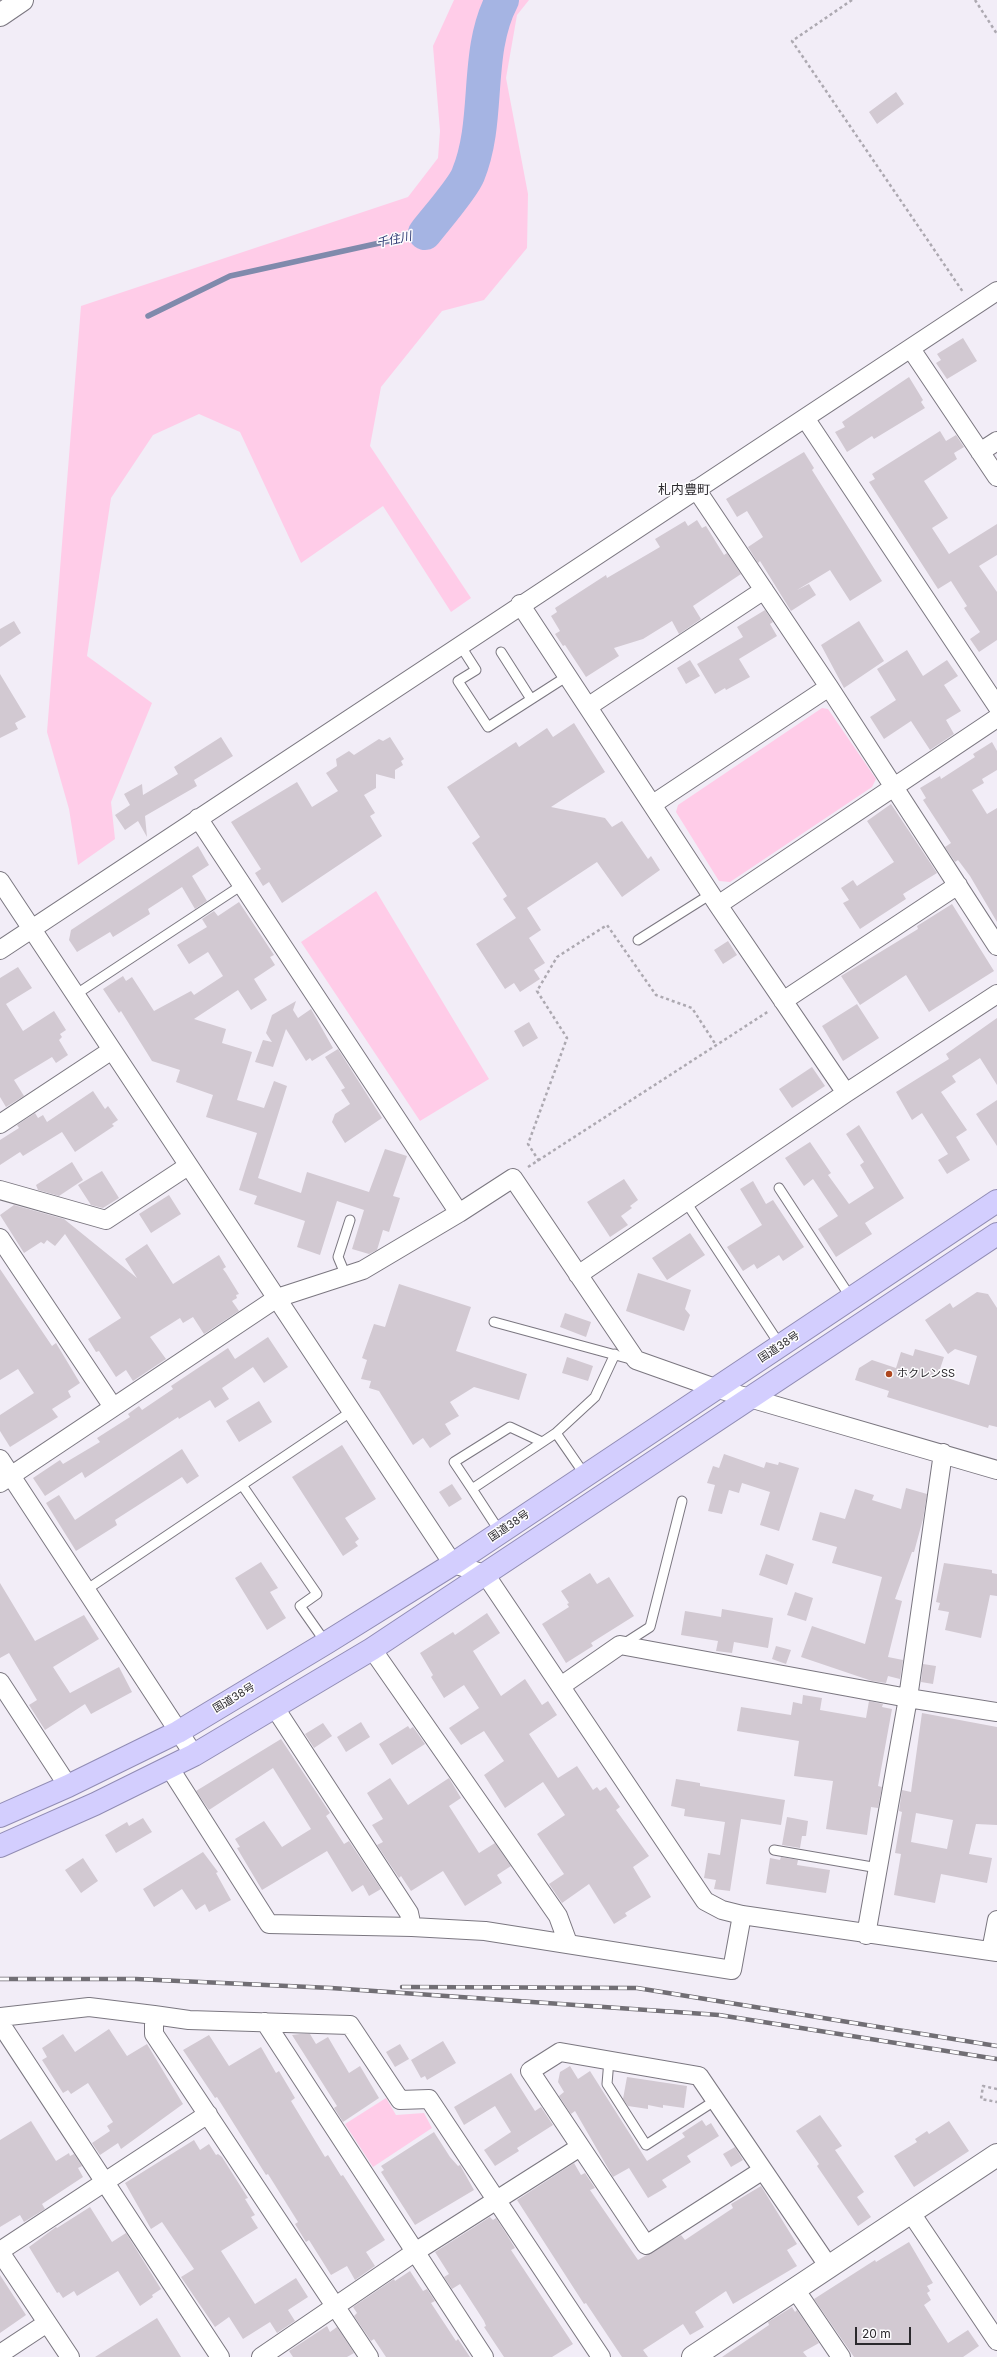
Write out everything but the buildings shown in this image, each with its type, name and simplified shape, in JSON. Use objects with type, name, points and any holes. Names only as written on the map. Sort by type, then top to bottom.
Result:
[{"type":"highway","name":"国道38号","points":[[0,1816],[68,1786],[178,1732],[326,1643],[453,1564],[997,1201]]},
{"type":"highway","points":[[0,1846],[95,1804],[194,1755],[372,1649],[997,1234]]},
{"type":"street","points":[[0,15],[22,0]]},
{"type":"street","points":[[0,950],[520,604],[911,349],[997,291]]},
{"type":"street","points":[[911,349],[997,477]]},
{"type":"street","points":[[805,418],[997,706]]},
{"type":"street","points":[[980,452],[997,440]]},
{"type":"street","points":[[696,489],[829,686],[997,946]]},
{"type":"street","points":[[589,706],[764,590]]},
{"type":"street","points":[[520,604],[569,675],[715,899],[846,1093]]},
{"type":"street","points":[[653,804],[829,686]]},
{"type":"street","points":[[715,899],[894,786],[997,718]]},
{"type":"street","points":[[198,818],[459,1213]]},
{"type":"street","points":[[0,881],[453,1564],[485,1574],[705,1901],[722,1910],[742,1915],[866,1935],[994,1952],[997,1920]]},
{"type":"street","points":[[783,1001],[958,885]]},
{"type":"street","points":[[578,1275],[846,1093],[997,994]]},
{"type":"street","points":[[0,1124],[112,1050]]},
{"type":"street","points":[[0,1190],[106,1220],[188,1166]]},
{"type":"street","points":[[6,1479],[277,1298],[363,1270],[459,1213],[512,1178],[636,1360],[715,1388],[943,1453],[997,1470]]},
{"type":"street","points":[[0,1238],[113,1407]]},
{"type":"street","points":[[866,1935],[908,1698],[943,1453]]},
{"type":"street","points":[[0,1459],[6,1479],[86,1590],[194,1755]]},
{"type":"street","points":[[561,1686],[620,1645],[908,1698],[997,1712]]},
{"type":"street","points":[[372,1649],[558,1916],[568,1944]]},
{"type":"street","points":[[0,1682],[68,1786]]},
{"type":"street","points":[[275,1708],[409,1913],[412,1927]]},
{"type":"street","points":[[169,1767],[269,1924],[412,1927],[485,1931],[732,1970],[742,1915]]},
{"type":"street","points":[[0,2018],[89,2007],[154,2014],[189,2020],[350,2025],[400,2100],[430,2099],[601,2357]]},
{"type":"street","points":[[154,2014],[154,2034],[334,2307],[369,2357]]},
{"type":"street","points":[[265,2022],[484,2357]]},
{"type":"street","points":[[0,2023],[220,2357]]},
{"type":"street","points":[[764,2170],[646,2245],[530,2071],[560,2052],[699,2076],[764,2170],[829,2267]]},
{"type":"street","points":[[70,2357],[0,2251],[208,2114]]},
{"type":"street","points":[[261,2357],[415,2252],[496,2199],[580,2147]]},
{"type":"street","points":[[693,2357],[997,2155]]},
{"type":"street","points":[[911,2213],[997,2341]]},
{"type":"street","points":[[795,2289],[840,2357]]},
{"type":"street","points":[[0,2354],[47,2323]]},
{"type":"lane","points":[[460,645],[476,670],[458,681],[488,727],[569,675]]},
{"type":"lane","points":[[501,652],[532,699]]},
{"type":"lane","points":[[75,995],[242,886]]},
{"type":"lane","points":[[638,940],[715,899]]},
{"type":"lane","points":[[779,1188],[851,1298]]},
{"type":"lane","points":[[686,1202],[780,1345]]},
{"type":"lane","points":[[346,1276],[338,1257],[350,1220]]},
{"type":"lane","points":[[494,1322],[636,1360]]},
{"type":"lane","points":[[472,1488],[556,1433],[595,1397],[615,1354]]},
{"type":"lane","points":[[86,1590],[352,1411]]},
{"type":"lane","points":[[500,1532],[454,1462],[510,1427],[542,1442]]},
{"type":"lane","points":[[556,1433],[585,1475]]},
{"type":"lane","points":[[242,1485],[317,1594],[300,1606],[326,1643]]},
{"type":"lane","points":[[620,1645],[650,1627],[682,1501]]},
{"type":"lane","points":[[774,1850],[878,1868]]},
{"type":"lane","points":[[609,2060],[607,2084],[646,2145],[716,2100]]},
{"type":"path","points":[[852,0],[792,42],[973,307]]},
{"type":"path","points":[[975,0],[997,34]]},
{"type":"path","points":[[539,1160],[528,1144],[567,1038],[537,991],[557,957],[607,925],[656,995],[692,1008],[716,1045]]},
{"type":"path","points":[[512,1178],[783,1001]]},
{"type":"path","points":[[997,2089],[983,2086],[981,2099],[997,2102]]},
{"type":"shaded area","points":[[454,0],[529,0],[517,15],[506,78],[528,194],[527,248],[484,300],[442,311],[381,387],[370,446],[471,598],[451,612],[383,506],[301,563],[240,432],[199,414],[153,435],[111,498],[87,656],[152,703],[111,802],[115,839],[78,865],[69,809],[47,732],[81,306],[408,197],[438,158],[440,131],[433,46]]},
{"type":"shaded area","points":[[822,708],[828,709],[876,779],[872,787],[730,882],[719,881],[676,812],[678,805]]},
{"type":"shaded area","points":[[376,891],[489,1079],[420,1121],[301,942]]},
{"type":"shaded area","points":[[386,2098],[396,2115],[424,2113],[432,2128],[373,2167],[345,2124]]},
{"type":"waterway","name":"千住川","points":[[425,233],[455,196],[465,181],[475,154],[479,132],[488,42],[493,21],[502,0]]},
{"type":"waterway","name":"千住川","points":[[148,316],[230,276],[425,233]]},
{"type":"railway","points":[[0,1979],[136,1979],[331,1988],[719,2015],[997,2059]]},
{"type":"railway","points":[[402,1987],[637,1988],[997,2046]]},
{"type":"place","name":"ホクレンSS","points":[[889,1374]]},
{"type":"district","name":"札内豊町","points":[[684,490]]}]
